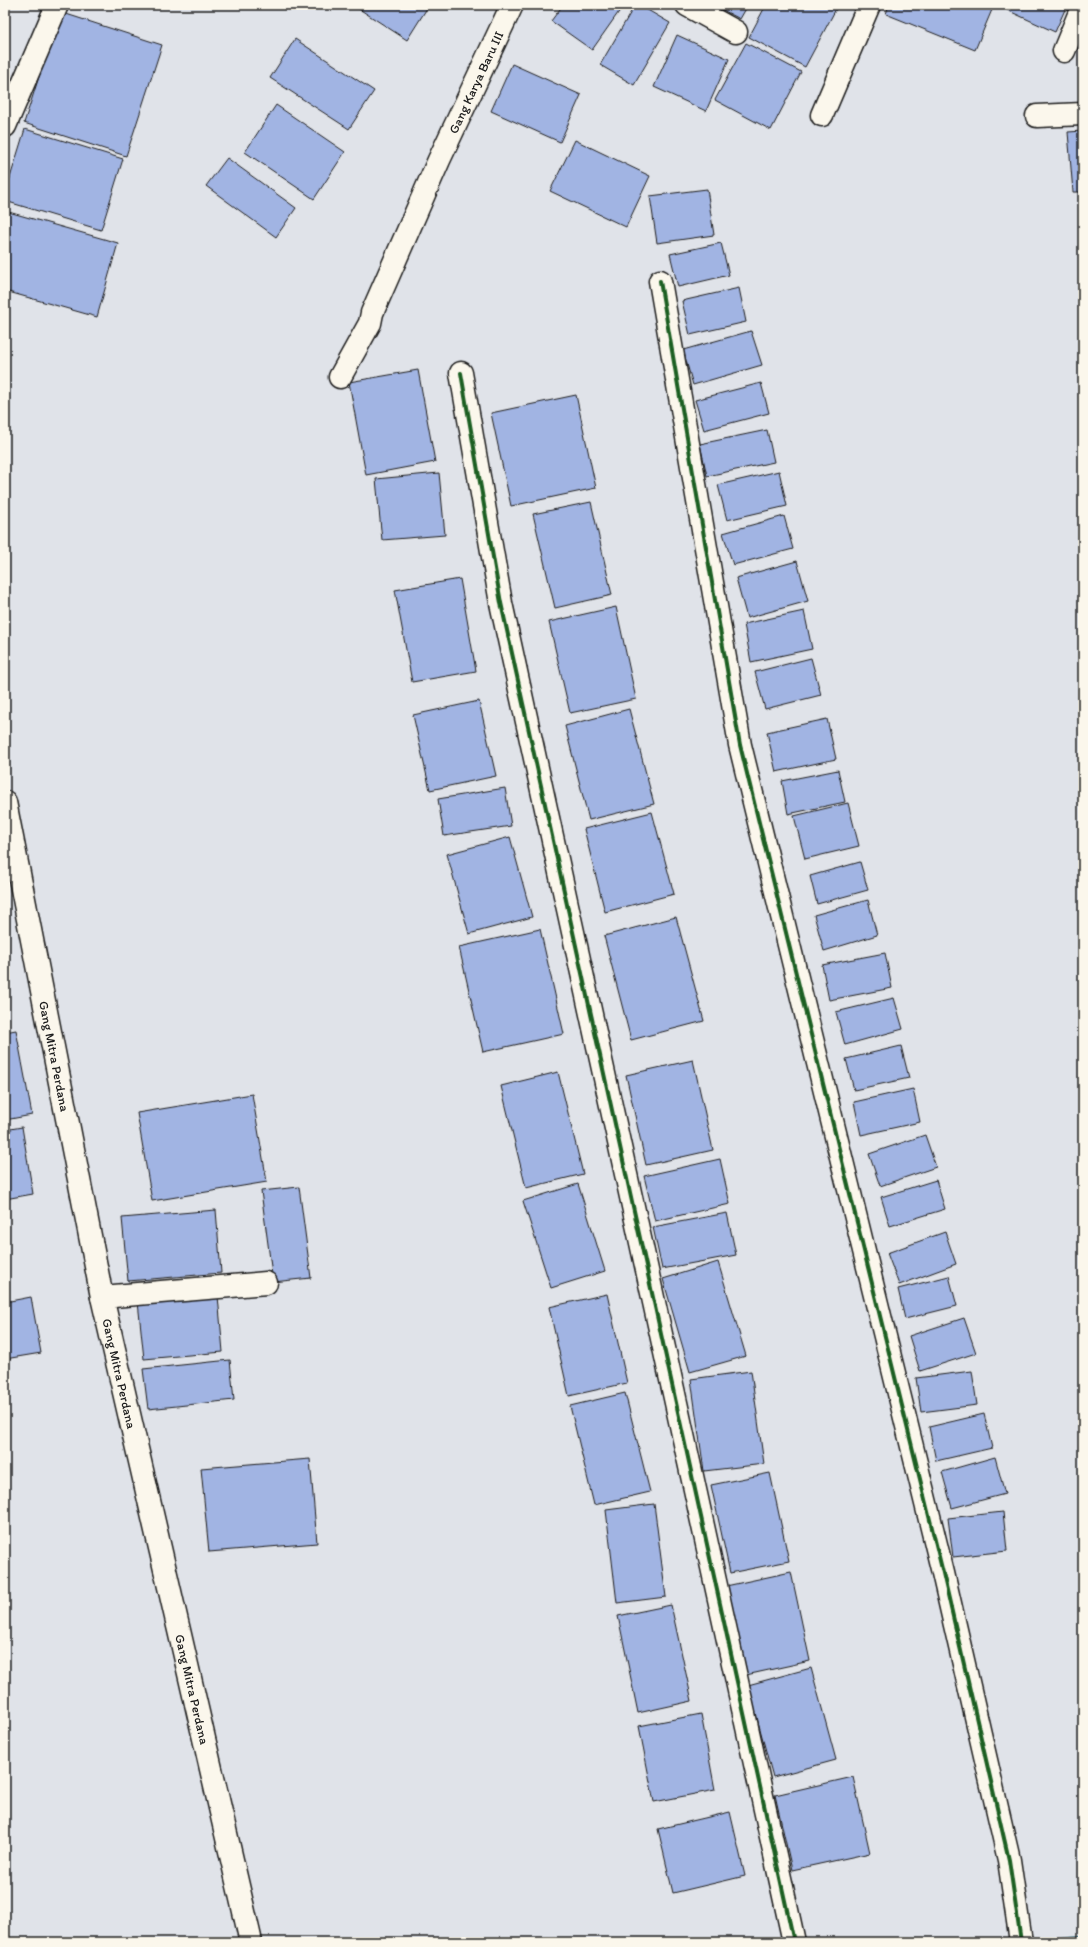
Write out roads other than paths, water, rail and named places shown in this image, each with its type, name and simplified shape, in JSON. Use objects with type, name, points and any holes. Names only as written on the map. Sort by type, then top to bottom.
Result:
[{"type":"street","points":[[5,126],[57,5]]},
{"type":"street","name":"Gang Karya Baru III","points":[[340,377],[370,323],[372,313],[440,160],[512,5]]},
{"type":"street","points":[[687,5],[736,32]]},
{"type":"street","points":[[822,115],[869,5]]},
{"type":"street","points":[[1064,51],[1083,5]]},
{"type":"street","points":[[1037,116],[1083,114]]},
{"type":"street","points":[[660,281],[740,745],[943,1573],[1009,1860],[1021,1942]]},
{"type":"street","points":[[461,373],[500,603],[792,1932]]},
{"type":"street","name":"Gang Mitra Perdana","points":[[5,802],[102,1297],[251,1942]]},
{"type":"street","points":[[102,1297],[266,1283]]},
{"type":"waterway","points":[[1056,1942],[1083,1939]]}]
